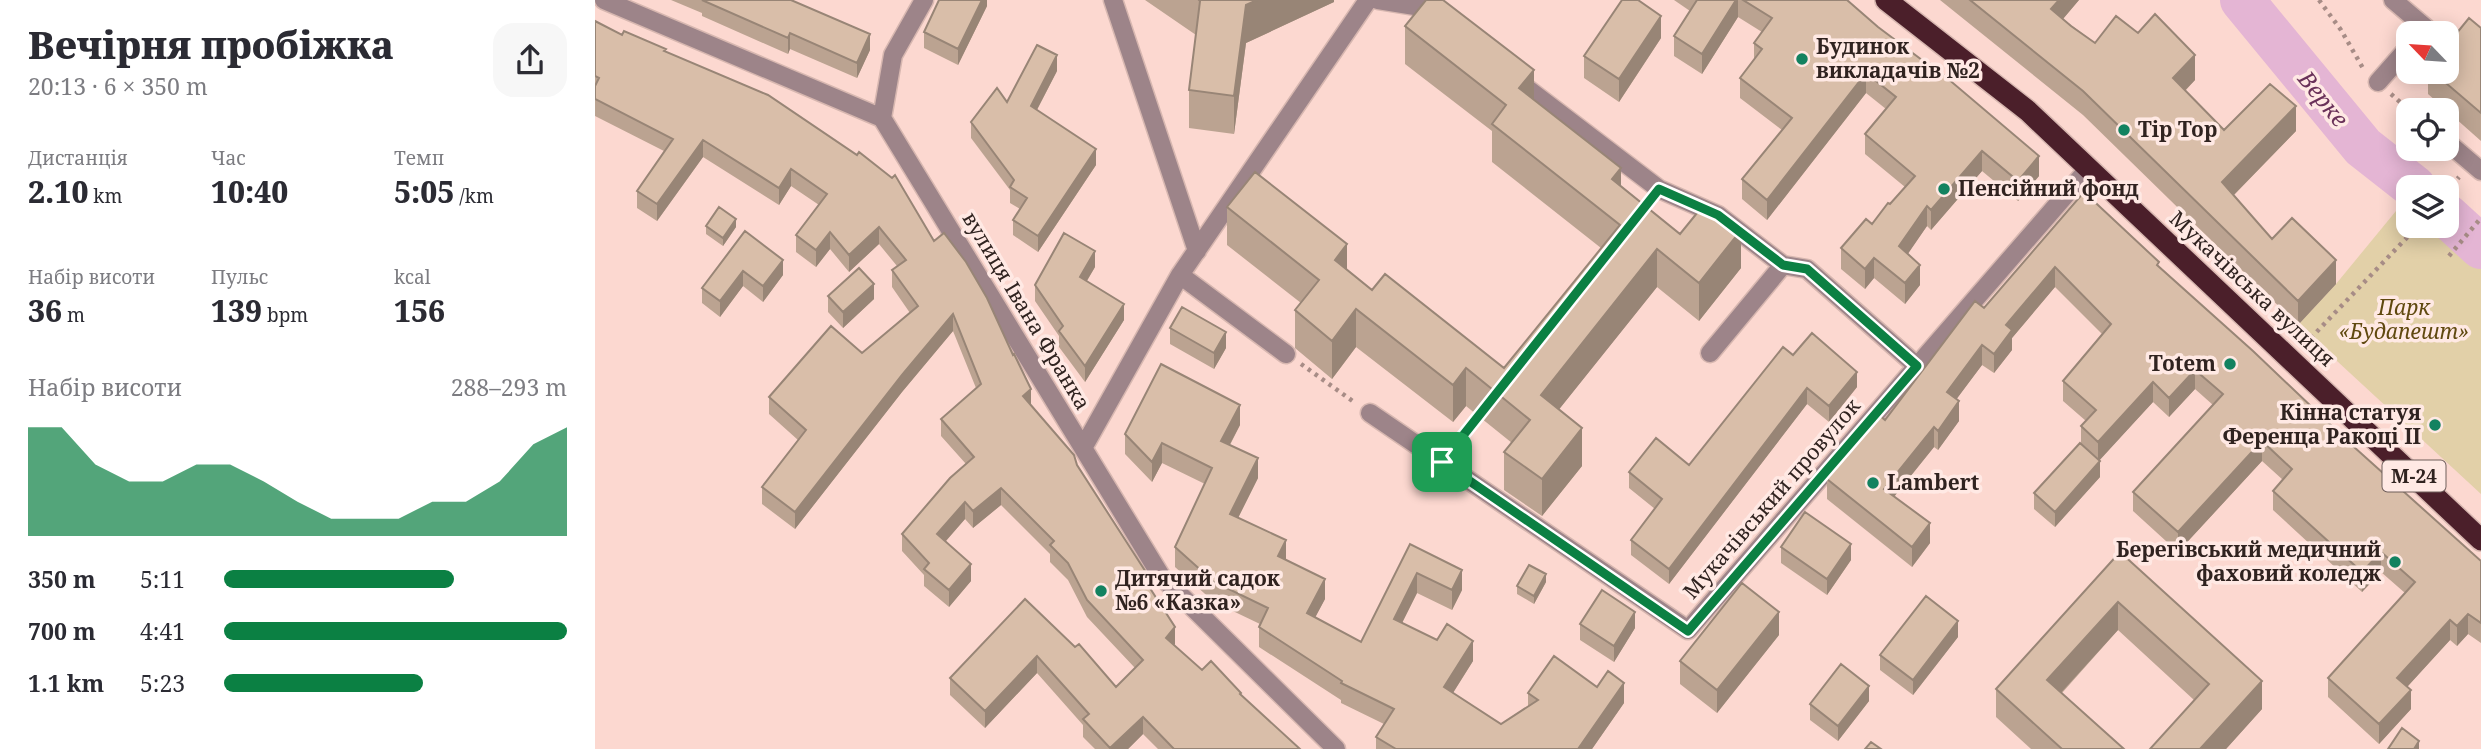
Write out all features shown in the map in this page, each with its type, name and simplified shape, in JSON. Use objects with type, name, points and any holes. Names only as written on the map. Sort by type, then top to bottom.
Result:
[{"type":"highway","name":"Мукачівська вулиця","points":[[1886,0],[2028,111],[2481,540]]},
{"type":"street","points":[[604,0],[882,118],[893,55],[924,0]]},
{"type":"street","points":[[1113,0],[1197,251]]},
{"type":"street","points":[[1083,448],[1181,275],[1369,0]]},
{"type":"street","points":[[1378,0],[1421,8],[1454,32]]},
{"type":"street","points":[[2393,0],[2418,21]]},
{"type":"street","points":[[2378,82],[2396,62]]},
{"type":"street","points":[[1497,65],[1659,189],[1718,215],[1783,265],[1807,269],[1917,366]]},
{"type":"street","name":"вулиця Івана Франка","points":[[882,118],[1161,576],[1336,749]]},
{"type":"street","points":[[2459,152],[2481,171]]},
{"type":"street","name":"Мукачівський провулок","points":[[1370,413],[1688,631],[2088,168]]},
{"type":"street","points":[[1710,353],[1783,265]]},
{"type":"street","points":[[1181,275],[1286,354]]},
{"type":"path","points":[[2319,0],[2341,30],[2363,69],[2396,98]]},
{"type":"path","points":[[2449,256],[2479,221]]},
{"type":"path","points":[[2291,359],[2406,238]]},
{"type":"path","points":[[1286,354],[1370,413]]},
{"type":"path","points":[[1442,462],[1485,408]]},
{"type":"green space","name":"Парк «Будапешт»","points":[[2396,211],[2396,238],[2453,238],[2481,259],[2481,494],[2298,325]]},
{"type":"building","points":[[702,0],[791,0],[870,34],[857,63],[790,33],[788,38]]},
{"type":"building","points":[[939,0],[982,0],[958,49],[924,32]]},
{"type":"building","points":[[1199,0],[1257,0],[1246,5],[1234,96],[1189,90]]},
{"type":"building","points":[[1426,0],[1443,0],[1534,70],[1519,88],[1621,168],[1612,179],[1680,234],[1706,202],[1741,230],[1699,283],[1657,249],[1541,395],[1582,428],[1542,479],[1504,452],[1530,420],[1466,368],[1453,385],[1356,309],[1332,341],[1295,310],[1319,280],[1227,207],[1255,172],[1347,244],[1335,260],[1372,290],[1385,274],[1504,368],[1620,225],[1492,124],[1506,105],[1405,26]]},
{"type":"building","points":[[1622,0],[1638,0],[1661,16],[1619,79],[1584,56]]},
{"type":"building","points":[[1697,0],[1736,0],[1702,54],[1674,36]]},
{"type":"building","points":[[1743,0],[1847,0],[1878,27],[1926,63],[1927,61],[2039,156],[2018,181],[1982,151],[1931,210],[1927,206],[1899,246],[1920,265],[1905,283],[1874,258],[1865,269],[1841,248],[1866,219],[1872,224],[1915,176],[1865,134],[1896,97],[1866,73],[1767,200],[1742,179],[1792,118],[1740,78],[1762,49],[1754,43],[1772,18]]},
{"type":"building","points":[[1970,0],[2059,0],[2051,9],[2095,43],[2116,16],[2138,33],[2155,14],[2195,55],[2173,78],[2224,130],[2270,84],[2296,106],[2222,182],[2272,239],[2292,218],[2336,260],[2298,301],[2083,91]]},
{"type":"building","points":[[2469,18],[2481,28],[2481,113],[2447,84],[2459,84],[2459,30]]},
{"type":"building","points":[[595,21],[622,35],[624,31],[768,95],[857,155],[859,152],[892,178],[895,175],[934,241],[944,233],[966,262],[987,298],[1031,389],[1023,396],[1074,455],[1077,465],[1151,580],[1146,582],[1175,627],[1166,638],[1202,670],[1211,661],[1240,694],[1300,749],[1174,749],[1143,717],[1110,748],[1083,719],[1089,714],[1037,656],[985,711],[950,678],[1025,599],[1075,647],[1079,644],[1116,687],[1143,660],[1087,600],[1068,563],[1050,545],[1054,541],[1001,488],[973,511],[965,502],[937,534],[971,564],[949,590],[924,569],[929,563],[902,534],[950,478],[974,457],[941,419],[981,384],[953,314],[795,512],[762,487],[806,430],[769,397],[831,326],[862,353],[918,306],[892,270],[906,260],[879,227],[849,255],[830,232],[816,250],[796,235],[827,194],[791,169],[779,188],[703,140],[657,204],[637,191],[673,139],[595,99],[595,86],[599,78],[595,76]]},
{"type":"building","points":[[1037,45],[1057,55],[1031,106],[1096,149],[1038,236],[1013,220],[1027,198],[1010,187],[1014,180],[971,122],[997,88],[1007,102]]},
{"type":"building","points":[[2084,192],[2159,262],[2157,265],[2481,561],[2481,623],[2468,614],[2457,626],[2450,620],[2397,678],[2411,690],[2379,724],[2328,678],[2415,582],[2381,552],[2362,572],[2273,491],[2292,469],[2262,441],[2178,532],[2133,492],[2223,394],[2195,370],[2169,398],[2153,382],[2098,442],[2081,426],[2096,410],[2063,381],[2111,324],[2055,267],[2006,325],[2012,330],[1994,354],[1982,345],[1947,392],[1959,401],[1938,431],[1934,427],[1884,489],[1930,523],[1912,547],[1827,479],[1879,415],[1885,420],[1975,301],[1984,308]]},
{"type":"building","points":[[719,207],[736,219],[723,238],[706,226]]},
{"type":"building","points":[[745,231],[783,260],[763,286],[743,271],[720,301],[702,288]]},
{"type":"building","points":[[1064,233],[1095,251],[1080,277],[1124,304],[1085,366],[1059,331],[1063,326],[1035,285]]},
{"type":"building","points":[[859,268],[874,284],[843,312],[828,296]]},
{"type":"building","points":[[1182,307],[1226,332],[1214,353],[1170,328]]},
{"type":"building","points":[[1812,333],[1857,372],[1829,406],[1807,388],[1669,569],[1631,540],[1662,499],[1629,472],[1656,438],[1689,465],[1783,347],[1793,355]]},
{"type":"building","points":[[1161,364],[1240,405],[1221,441],[1258,458],[1230,514],[1286,540],[1278,556],[1325,579],[1307,613],[1361,642],[1410,544],[1462,570],[1452,590],[1417,573],[1394,619],[1437,640],[1447,624],[1473,641],[1444,687],[1501,724],[1538,700],[1528,693],[1554,656],[1597,687],[1608,671],[1624,683],[1578,749],[1396,749],[1376,737],[1394,709],[1341,683],[1342,681],[1259,627],[1268,608],[1214,582],[1175,547],[1212,468],[1162,443],[1152,462],[1125,434]]},
{"type":"building","points":[[2080,443],[2100,461],[2055,512],[2034,493]]},
{"type":"building","points":[[1805,512],[1851,544],[1827,579],[1781,547]]},
{"type":"building","points":[[2120,552],[2262,681],[2200,749],[2150,749],[2209,684],[2118,602],[2047,680],[2124,749],[2062,749],[1996,689]]},
{"type":"building","points":[[1529,565],[1546,574],[1534,596],[1517,586]]},
{"type":"building","points":[[1742,583],[1779,612],[1717,690],[1680,661]]},
{"type":"building","points":[[1602,590],[1635,612],[1614,646],[1580,624]]},
{"type":"building","points":[[1926,596],[1958,621],[1913,680],[1880,655]]},
{"type":"building","points":[[1841,664],[1869,686],[1838,726],[1810,704]]},
{"type":"building","points":[[2402,728],[2419,741],[2414,749],[2388,749]]},
{"type":"building","points":[[1871,742],[1881,749],[1865,749]]},
{"type":"waterway","name":"Верке","points":[[2242,0],[2363,147],[2399,175]]},
{"type":"waterway","name":"Верке","points":[[2459,227],[2481,247]]},
{"type":"place","name":"Будинок викладачів №2","points":[[1802,59]]},
{"type":"place","name":"Tip Top","points":[[2124,130]]},
{"type":"place","name":"Пенсійний фонд","points":[[1944,189]]},
{"type":"place","name":"Totem","points":[[2230,364]]},
{"type":"place","name":"Кінна статуя Ференца Ракоці II","points":[[2435,425]]},
{"type":"place","name":"Lambert","points":[[1873,483]]},
{"type":"place","name":"Берегівський медичний фаховий коледж","points":[[2395,562]]},
{"type":"place","name":"Дитячий садок №6 «Казка»","points":[[1101,591]]},
{"type":"route","points":[[1659,189],[1718,215],[1783,265],[1807,269],[1917,366],[1688,631],[1442,462],[1659,189]]}]
